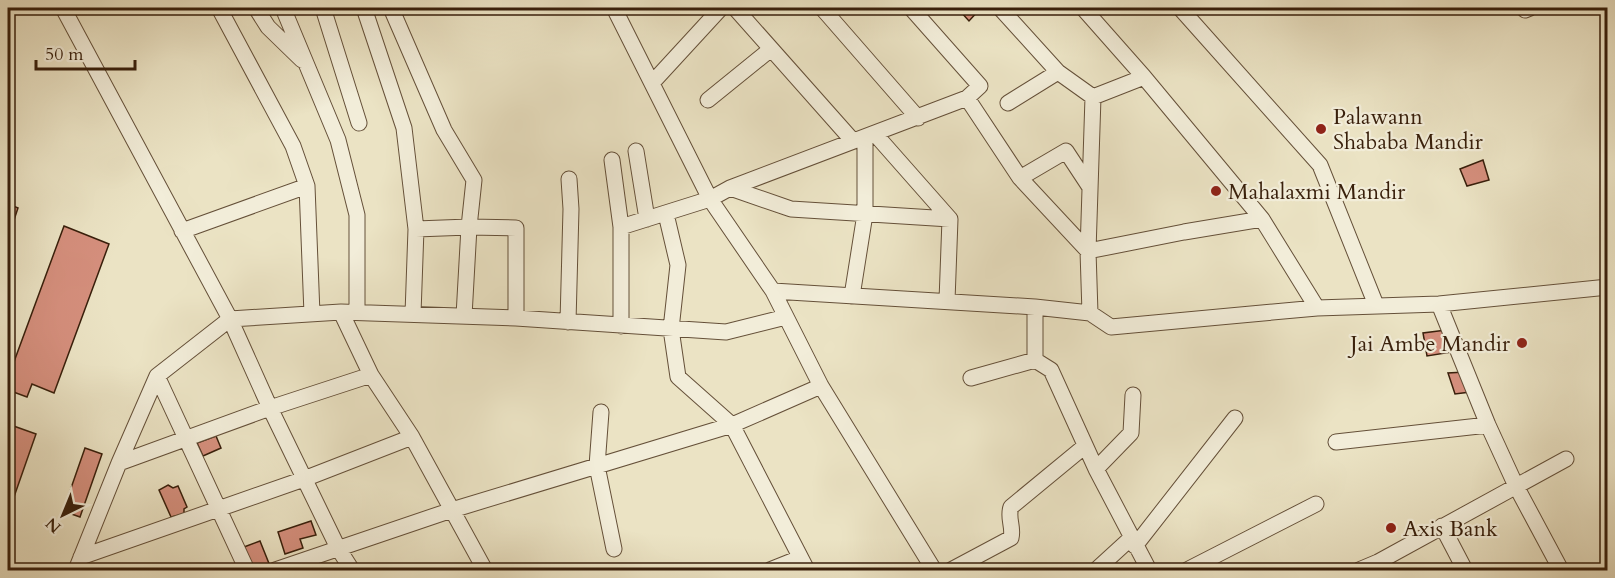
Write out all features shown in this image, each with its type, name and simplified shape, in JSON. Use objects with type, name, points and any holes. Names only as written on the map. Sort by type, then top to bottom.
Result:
[{"type":"street","points":[[63,8],[230,320],[304,479],[338,548],[352,570]]},
{"type":"street","points":[[219,8],[293,146],[307,186],[312,314]]},
{"type":"street","points":[[256,8],[268,27],[306,64]]},
{"type":"street","points":[[283,8],[338,140],[357,215],[357,312]]},
{"type":"street","points":[[322,8],[359,123]]},
{"type":"street","points":[[364,8],[404,128],[416,229],[413,314]]},
{"type":"street","points":[[391,8],[444,130],[474,180],[464,316]]},
{"type":"street","points":[[614,8],[710,199],[773,291],[821,386],[934,570]]},
{"type":"street","points":[[652,83],[721,8]]},
{"type":"street","points":[[735,8],[771,49],[950,219],[947,301]]},
{"type":"street","points":[[822,8],[918,118]]},
{"type":"street","points":[[621,227],[710,199],[730,188],[967,98],[980,86],[911,8]]},
{"type":"street","points":[[1000,8],[1058,72],[1093,97]]},
{"type":"street","points":[[1083,8],[1262,219],[1317,308]]},
{"type":"street","points":[[1180,8],[1320,165],[1376,305]]},
{"type":"street","points":[[708,100],[771,49]]},
{"type":"street","points":[[1008,103],[1058,72]]},
{"type":"street","points":[[1093,97],[1143,77]]},
{"type":"street","points":[[1090,313],[1088,251],[1093,97]]},
{"type":"street","points":[[967,98],[1020,178],[1088,251]]},
{"type":"street","points":[[852,296],[865,214],[864,138]]},
{"type":"street","points":[[1020,178],[1066,150],[1089,186]]},
{"type":"street","points":[[636,151],[647,219]]},
{"type":"street","points":[[612,160],[621,227],[621,326]]},
{"type":"street","points":[[568,179],[571,209],[568,322]]},
{"type":"street","points":[[183,231],[307,186]]},
{"type":"street","points":[[730,188],[791,209],[950,219]]},
{"type":"street","points":[[666,214],[678,265],[671,329],[678,377],[732,425],[803,564],[770,570]]},
{"type":"street","points":[[1088,251],[1262,219]]},
{"type":"street","points":[[416,229],[469,226],[516,228],[516,318]]},
{"type":"street","points":[[773,291],[1035,307],[1090,313],[1111,327],[1317,308],[1439,304],[1608,287]]},
{"type":"street","points":[[1439,304],[1488,425],[1516,486],[1561,570]]},
{"type":"street","points":[[1035,307],[1035,360]]},
{"type":"street","points":[[341,312],[371,375],[412,437],[485,570]]},
{"type":"street","points":[[78,564],[157,376],[230,320],[357,312],[516,318],[726,332],[786,317]]},
{"type":"street","points":[[970,378],[1035,360],[1051,370],[1096,469],[1149,570]]},
{"type":"street","points":[[119,463],[184,438],[371,375]]},
{"type":"street","points":[[157,376],[247,570]]},
{"type":"street","points":[[275,570],[452,510],[732,425],[821,386]]},
{"type":"street","points":[[1096,469],[1131,433],[1133,395]]},
{"type":"street","points":[[601,412],[597,465],[614,549]]},
{"type":"street","points":[[1096,570],[1133,542],[1235,418]]},
{"type":"street","points":[[1336,442],[1488,425]]},
{"type":"street","points":[[78,564],[218,508],[304,479],[412,437]]},
{"type":"street","points":[[951,570],[1011,538],[1008,513],[1011,507],[1085,446]]},
{"type":"street","points":[[1359,570],[1380,566],[1442,526],[1566,459]]},
{"type":"street","points":[[1186,570],[1316,504]]},
{"type":"street","points":[[1442,526],[1465,570]]},
{"type":"building","points":[[963,8],[981,8],[969,21],[960,11]]},
{"type":"building","points":[[1483,160],[1489,180],[1467,186],[1460,169]]},
{"type":"building","points":[[8,204],[18,208],[8,238]]},
{"type":"building","points":[[64,226],[109,244],[54,393],[32,384],[27,397],[8,390],[8,378]]},
{"type":"building","points":[[1446,330],[1452,352],[1427,356],[1423,333]]},
{"type":"building","points":[[1465,372],[1470,392],[1455,394],[1448,373]]},
{"type":"building","points":[[8,424],[36,434],[8,514]]},
{"type":"building","points":[[216,436],[221,448],[203,456],[197,443]]},
{"type":"building","points":[[85,448],[102,454],[80,517],[63,511]]},
{"type":"building","points":[[168,485],[173,488],[178,486],[187,507],[184,509],[184,514],[171,517],[159,490]]},
{"type":"building","points":[[311,521],[316,535],[300,539],[303,548],[285,554],[278,532]]},
{"type":"building","points":[[260,541],[270,566],[253,570],[244,547]]},
{"type":"place","name":"Palawann Shababa Mandir","points":[[1321,129]]},
{"type":"place","name":"Mahalaxmi Mandir","points":[[1216,191]]},
{"type":"place","name":"Jai Ambe Mandir","points":[[1522,343]]},
{"type":"place","name":"Axis Bank","points":[[1391,528]]}]
